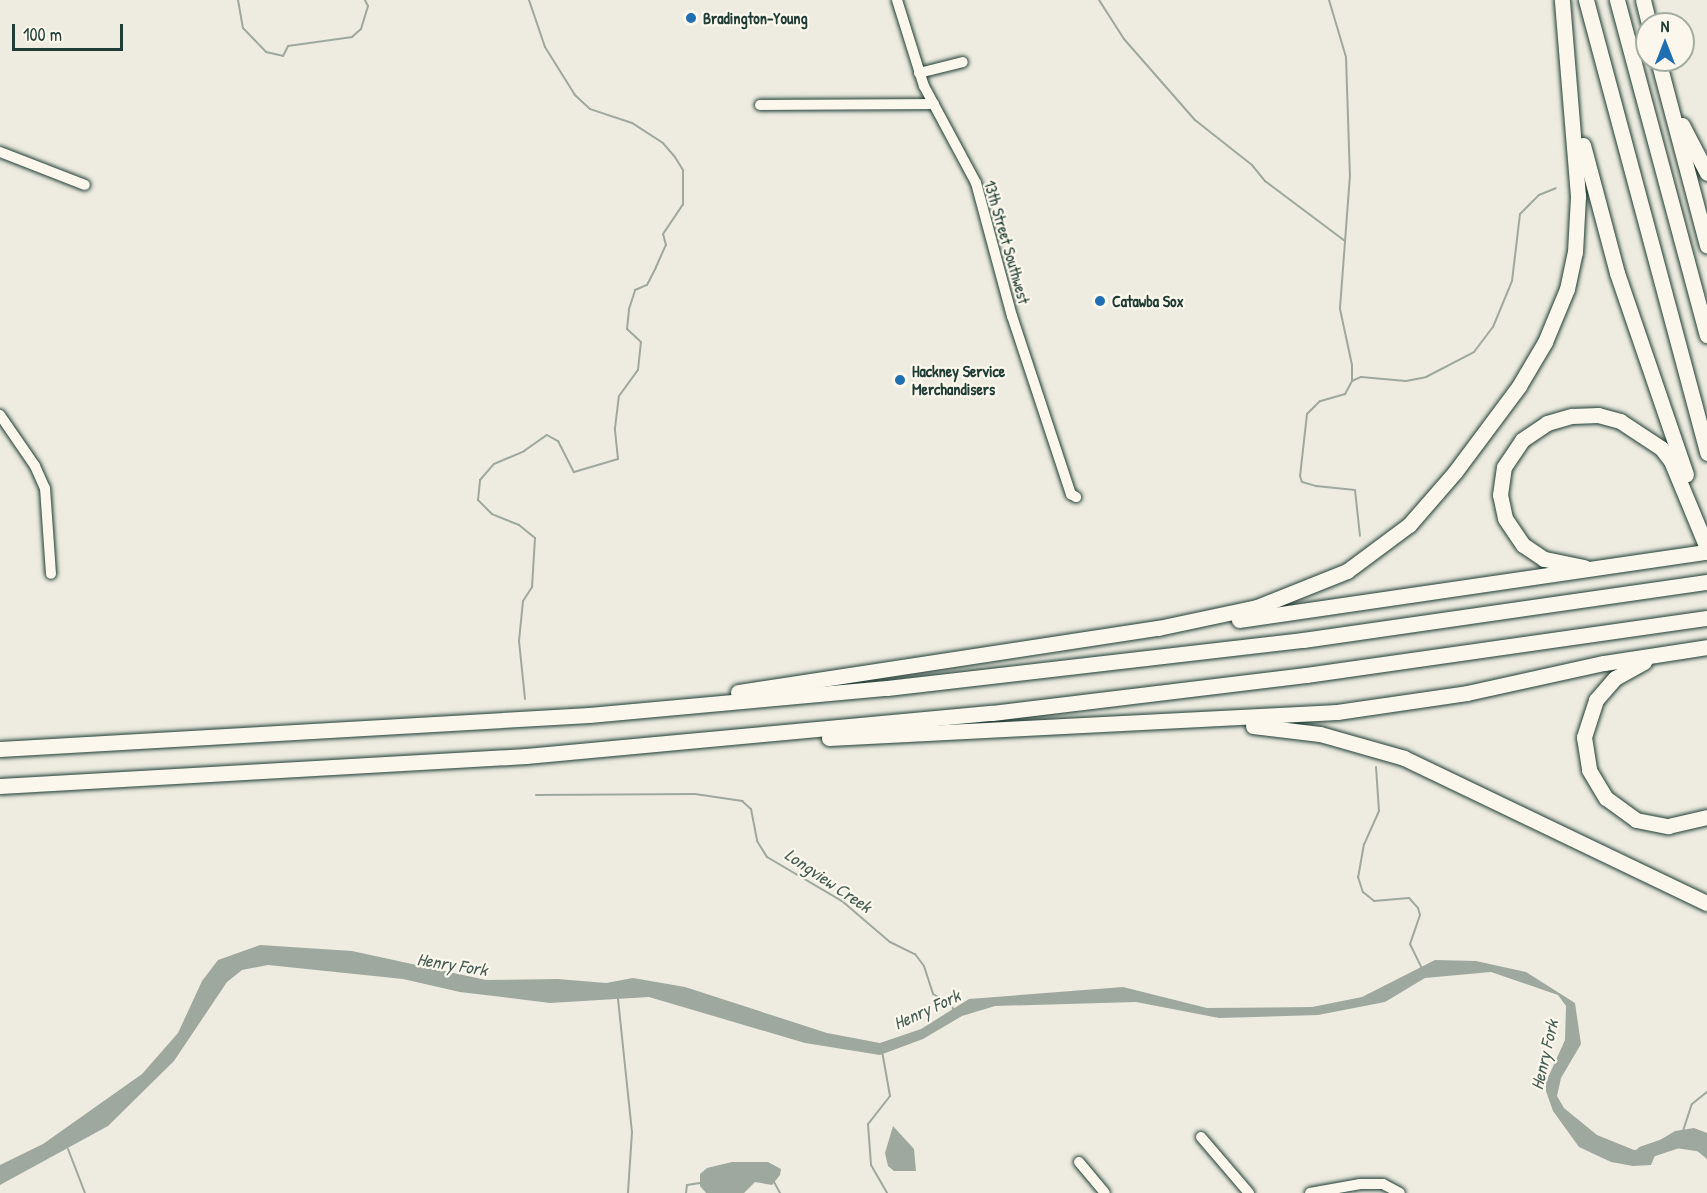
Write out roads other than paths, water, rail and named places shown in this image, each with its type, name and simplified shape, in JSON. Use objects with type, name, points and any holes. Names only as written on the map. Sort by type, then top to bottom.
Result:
[{"type":"highway","points":[[1158,628],[1257,608],[1347,571],[1409,525],[1455,472],[1536,358],[1567,289],[1578,221],[1573,99],[1562,0]]},
{"type":"highway","points":[[1586,0],[1707,453]]},
{"type":"highway","points":[[1617,0],[1707,335]]},
{"type":"highway","points":[[1662,72],[1707,246]]},
{"type":"highway","points":[[1663,72],[1683,127],[1707,174]]},
{"type":"highway","points":[[1573,99],[1606,238],[1679,452],[1700,530]]},
{"type":"highway","points":[[506,718],[687,699],[1158,628],[1392,600],[1608,568],[1707,550],[1671,461],[1645,434],[1620,421],[1598,415],[1572,416],[1547,423],[1522,440],[1504,467],[1500,495],[1505,518],[1523,545],[1544,559],[1575,566],[1608,568]]},
{"type":"highway","points":[[0,749],[287,735],[887,688],[1314,638],[1707,582]]},
{"type":"highway","points":[[0,786],[526,756],[757,736],[1196,689],[1707,618]]},
{"type":"highway","points":[[757,736],[778,740],[1172,723],[1370,709],[1705,647]]},
{"type":"highway","points":[[1670,652],[1626,670],[1600,694],[1586,723],[1586,762],[1606,798],[1636,820],[1668,826],[1707,817]]},
{"type":"highway","points":[[1172,723],[1307,732],[1384,751],[1454,780],[1707,903]]},
{"type":"street","name":"13th Street Southwest","points":[[897,0],[919,73],[976,183],[1012,316],[1071,494],[1076,497]]},
{"type":"street","points":[[919,73],[963,62]]},
{"type":"street","points":[[760,105],[934,104]]},
{"type":"street","points":[[0,152],[85,185]]},
{"type":"street","points":[[0,415],[35,466],[45,488],[51,574]]},
{"type":"street","points":[[1201,1137],[1249,1193]]},
{"type":"street","points":[[1079,1162],[1105,1193]]},
{"type":"street","points":[[1310,1193],[1360,1184],[1383,1184],[1400,1193]]},
{"type":"waterway","name":"Longview Creek","points":[[238,0],[243,28],[266,52],[283,56],[288,46],[352,37],[361,29],[368,6],[365,0]]},
{"type":"waterway","name":"Longview Creek","points":[[525,699],[519,641],[523,601],[532,587],[535,538],[519,525],[492,514],[478,500],[480,480],[494,464],[524,451],[547,435],[558,441],[574,472],[618,459],[615,428],[619,396],[638,370],[641,342],[627,329],[629,309],[635,290],[647,285],[666,245],[663,234],[683,204],[683,170],[675,157],[663,143],[632,123],[590,109],[575,95],[545,47],[529,0]]},
{"type":"waterway","points":[[1099,0],[1124,39],[1195,120],[1252,165],[1265,181],[1345,241]]},
{"type":"waterway","points":[[1329,0],[1346,57],[1350,175],[1340,309],[1352,365],[1352,381],[1345,394],[1320,401],[1307,414],[1300,476],[1302,482],[1316,486],[1355,490],[1360,536]]},
{"type":"waterway","points":[[1352,381],[1361,377],[1406,381],[1426,377],[1474,352],[1493,327],[1512,281],[1520,214],[1539,195],[1556,188]]},
{"type":"waterway","points":[[1376,767],[1379,811],[1364,844],[1358,877],[1363,892],[1374,901],[1409,898],[1418,908],[1420,915],[1410,944],[1422,969]]},
{"type":"waterway","name":"Longview Creek","points":[[536,795],[695,794],[742,801],[751,809],[757,841],[767,857],[842,901],[890,942],[915,954],[924,966],[933,994],[951,1004],[954,1011]]},
{"type":"waterway","points":[[618,999],[632,1132],[628,1193]]},
{"type":"waterway","points":[[882,1051],[890,1096],[868,1124],[871,1165],[887,1193]]},
{"type":"waterway","points":[[1683,1131],[1692,1104],[1707,1092]]},
{"type":"waterway","name":"Henry Fork","points":[[1643,1153],[1677,1141],[1707,1146]]},
{"type":"waterway","points":[[68,1149],[85,1193]]},
{"type":"waterway","points":[[774,1182],[780,1193]]},
{"type":"waterway","points":[[686,1193],[687,1185],[700,1183]]},
{"type":"place","name":"Bradington-Young","points":[[691,18]]},
{"type":"place","name":"Catawba Sox","points":[[1100,301]]},
{"type":"place","name":"Hackney Service Merchandisers","points":[[900,380]]}]
